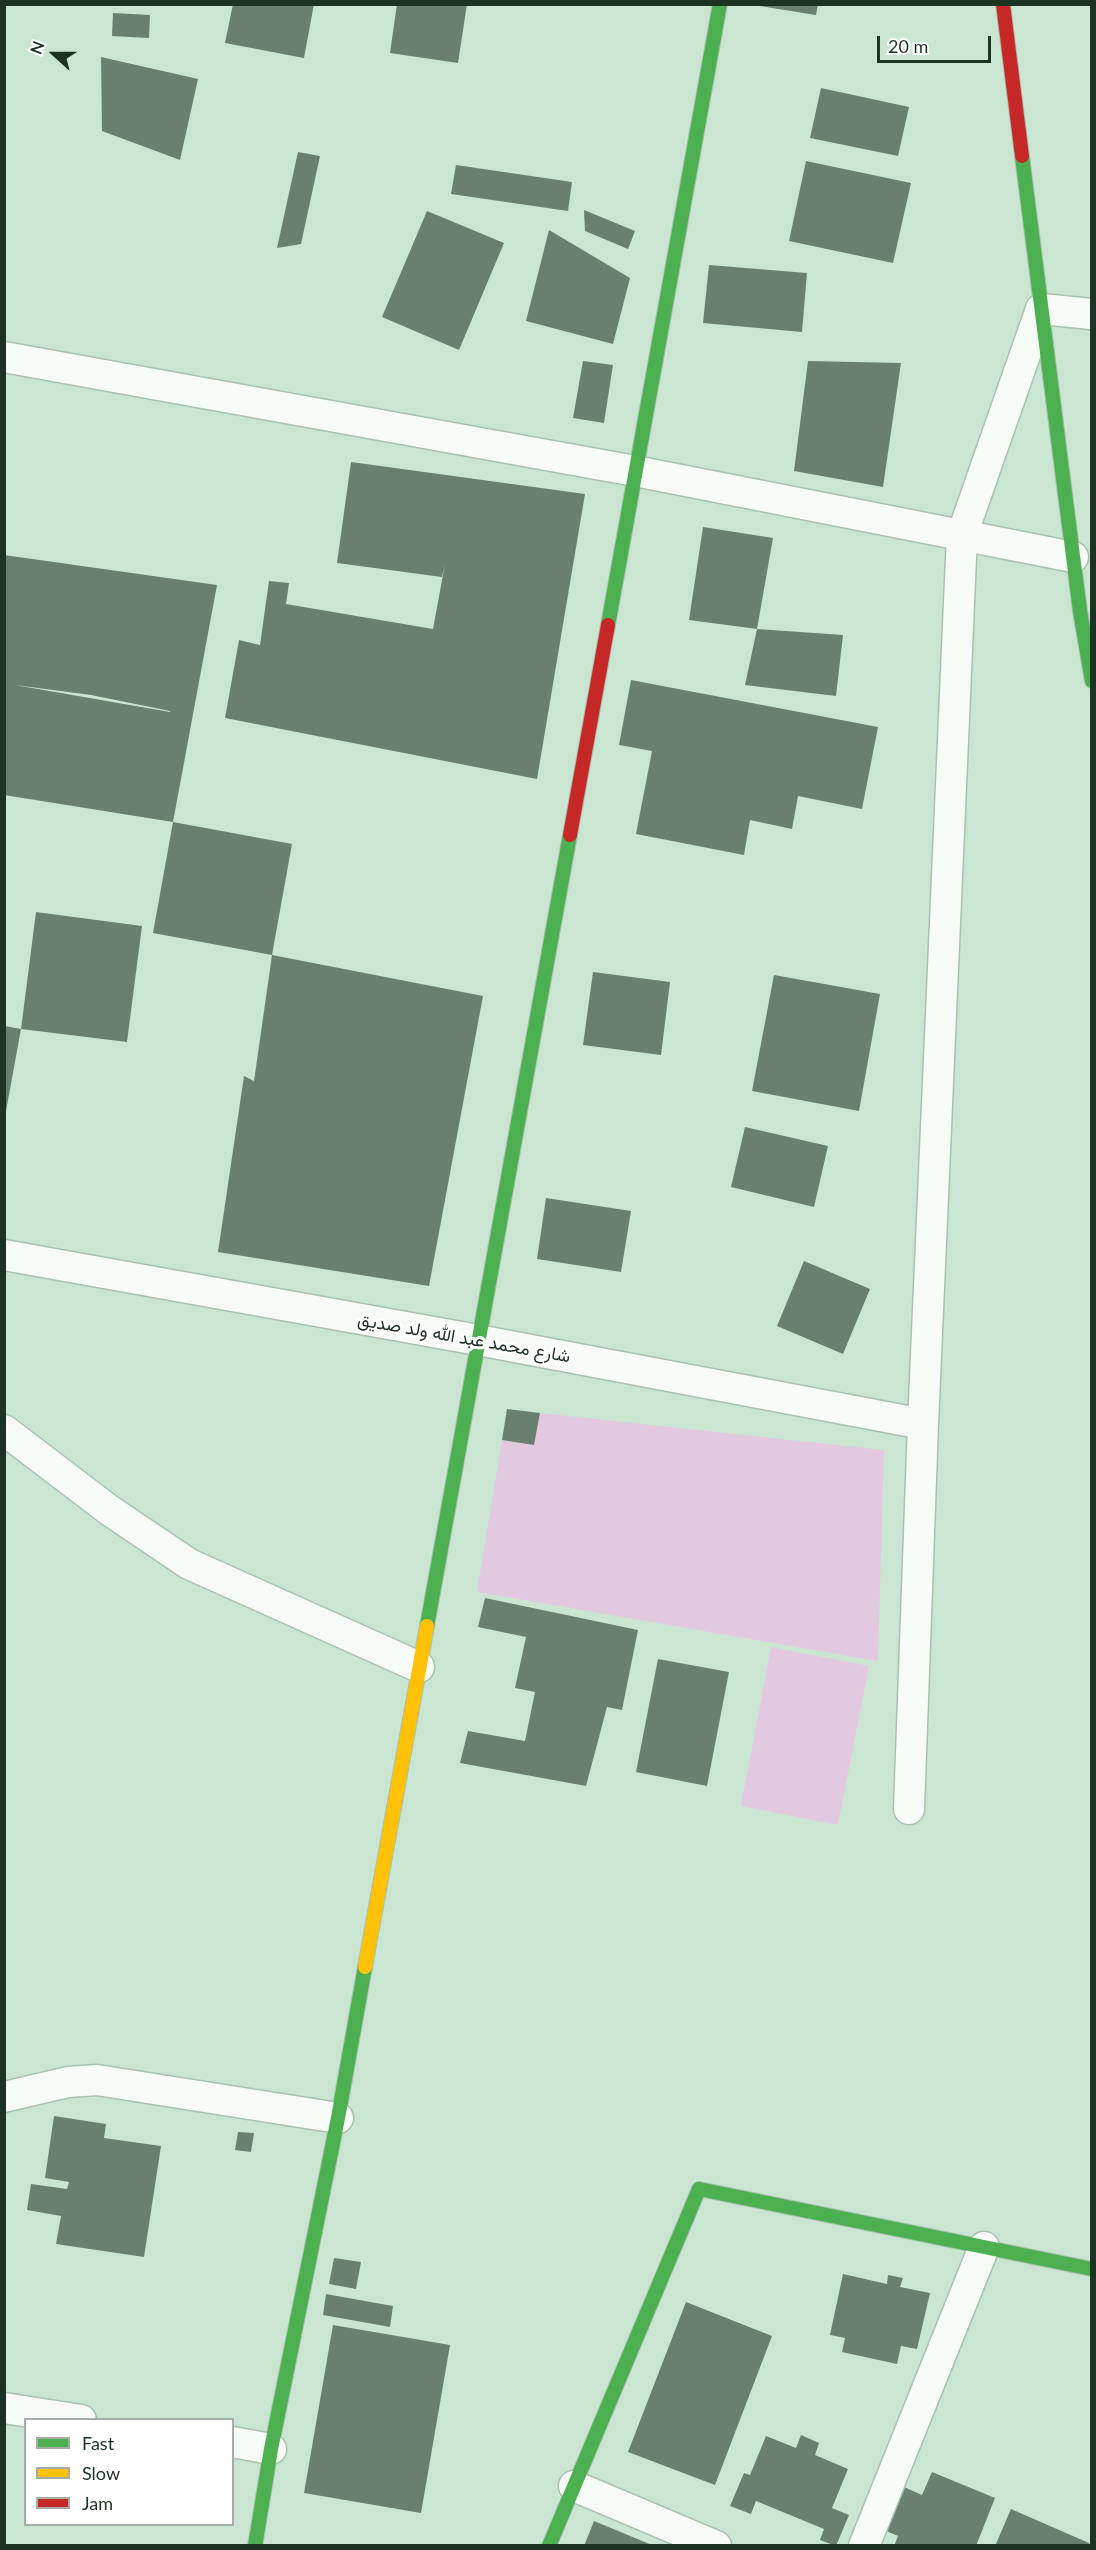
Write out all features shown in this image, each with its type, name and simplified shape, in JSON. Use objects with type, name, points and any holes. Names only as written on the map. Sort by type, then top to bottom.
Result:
[{"type":"street","points":[[255,2546],[271,2449],[338,2118],[720,4]]},
{"type":"street","points":[[1003,4],[1073,557],[1092,681]]},
{"type":"street","points":[[1041,309],[1092,314]]},
{"type":"street","points":[[909,1809],[923,1424],[962,535],[1041,309]]},
{"type":"street","points":[[4,357],[635,471],[1073,557]]},
{"type":"street","name":"شارع محمد عبد الله ولد صديق","points":[[4,1255],[478,1340],[923,1424]]},
{"type":"street","points":[[4,1430],[109,1510],[189,1564],[419,1667]]},
{"type":"street","points":[[4,2097],[68,2082],[97,2079],[338,2118]]},
{"type":"street","points":[[549,2546],[699,2189],[1092,2269]]},
{"type":"street","points":[[864,2546],[984,2247]]},
{"type":"street","points":[[4,2408],[68,2418]]},
{"type":"street","points":[[234,2442],[271,2449]]},
{"type":"street","points":[[574,2486],[716,2546]]},
{"type":"shaded area","points":[[540,1413],[884,1450],[878,1661],[477,1592],[502,1440],[534,1444]]},
{"type":"shaded area","points":[[771,1647],[869,1666],[838,1825],[741,1806]]},
{"type":"building","points":[[233,4],[314,4],[304,58],[225,43]]},
{"type":"building","points":[[397,4],[467,4],[458,63],[390,53]]},
{"type":"building","points":[[747,4],[818,4],[816,15]]},
{"type":"building","points":[[113,13],[150,15],[149,38],[112,36]]},
{"type":"building","points":[[101,57],[198,79],[180,160],[102,131]]},
{"type":"building","points":[[821,88],[909,107],[898,156],[810,138]]},
{"type":"building","points":[[298,152],[320,156],[301,244],[277,248]]},
{"type":"building","points":[[806,161],[911,183],[893,263],[789,241]]},
{"type":"building","points":[[456,165],[572,182],[568,211],[451,194]]},
{"type":"building","points":[[584,210],[635,231],[628,249],[585,231]]},
{"type":"building","points":[[427,211],[504,243],[459,350],[382,317]]},
{"type":"building","points":[[549,230],[630,278],[613,344],[526,321]]},
{"type":"building","points":[[709,265],[807,273],[802,332],[703,323]]},
{"type":"building","points":[[583,361],[613,365],[604,423],[573,418]]},
{"type":"building","points":[[808,361],[901,363],[883,487],[794,471]]},
{"type":"building","points":[[351,462],[585,494],[537,779],[225,718],[239,640],[260,645],[269,581],[289,583],[286,604],[433,629],[445,564],[442,577],[337,563]]},
{"type":"building","points":[[703,527],[773,538],[757,629],[689,620]]},
{"type":"building","points":[[4,555],[217,585],[173,822],[4,795]],"holes":[[[15,685],[91,695],[170,711],[170,712]]]},
{"type":"building","points":[[757,629],[843,635],[836,696],[745,685]]},
{"type":"building","points":[[631,680],[878,727],[862,809],[798,796],[792,829],[750,820],[744,855],[636,834],[652,751],[619,745]]},
{"type":"building","points":[[173,822],[292,844],[272,955],[153,933]]},
{"type":"building","points":[[36,912],[142,926],[127,1042],[21,1029]]},
{"type":"building","points":[[272,955],[483,996],[429,1286],[218,1252],[244,1076],[254,1081]]},
{"type":"building","points":[[593,972],[670,982],[661,1055],[583,1045]]},
{"type":"building","points":[[774,975],[880,994],[859,1111],[752,1091]]},
{"type":"building","points":[[5,1026],[21,1029],[6,1111],[5,1111]]},
{"type":"building","points":[[745,1127],[828,1146],[814,1207],[731,1187]]},
{"type":"building","points":[[546,1198],[631,1211],[621,1272],[537,1259]]},
{"type":"building","points":[[804,1261],[870,1289],[843,1354],[777,1326]]},
{"type":"building","points":[[507,1409],[540,1413],[534,1445],[502,1440]]},
{"type":"building","points":[[485,1598],[638,1630],[622,1710],[607,1707],[586,1786],[460,1763],[468,1731],[525,1741],[535,1692],[515,1688],[526,1637],[478,1627]]},
{"type":"building","points":[[658,1659],[729,1672],[707,1786],[636,1772]]},
{"type":"building","points":[[54,2116],[106,2124],[104,2138],[161,2146],[144,2257],[56,2244],[61,2216],[27,2210],[31,2184],[67,2189],[69,2182],[45,2178]]},
{"type":"building","points":[[238,2132],[254,2133],[251,2152],[235,2150]]},
{"type":"building","points":[[334,2258],[361,2262],[356,2289],[329,2284]]},
{"type":"building","points":[[843,2274],[887,2284],[888,2275],[903,2278],[900,2287],[930,2293],[917,2349],[901,2346],[897,2364],[842,2352],[845,2338],[830,2335]]},
{"type":"building","points":[[326,2294],[393,2306],[390,2327],[323,2315]]},
{"type":"building","points":[[686,2302],[772,2336],[715,2485],[628,2452]]},
{"type":"building","points":[[333,2325],[450,2345],[421,2513],[304,2493]]},
{"type":"building","points":[[801,2435],[819,2443],[815,2455],[848,2469],[832,2508],[849,2515],[836,2546],[820,2540],[824,2529],[756,2501],[751,2514],[730,2506],[744,2473],[750,2475],[766,2436],[796,2448]]},
{"type":"building","points":[[932,2472],[995,2498],[976,2546],[894,2546],[898,2536],[886,2531],[904,2487],[922,2495]]},
{"type":"building","points":[[1011,2509],[1089,2543],[1088,2546],[995,2546]]},
{"type":"building","points":[[594,2521],[652,2545],[652,2546],[584,2546]]},
{"type":"traffic: fast","points":[[608,625],[720,4]]},
{"type":"traffic: fast","points":[[1022,156],[1080,611],[1092,681]]},
{"type":"traffic: fast","points":[[427,1626],[570,835]]},
{"type":"traffic: fast","points":[[255,2546],[271,2449],[338,2118],[365,1967]]},
{"type":"traffic: fast","points":[[549,2546],[699,2189],[1092,2269]]},
{"type":"traffic: slow","points":[[365,1967],[427,1626]]},
{"type":"traffic: jam","points":[[1003,4],[1022,156]]},
{"type":"traffic: jam","points":[[570,835],[608,625]]}]
